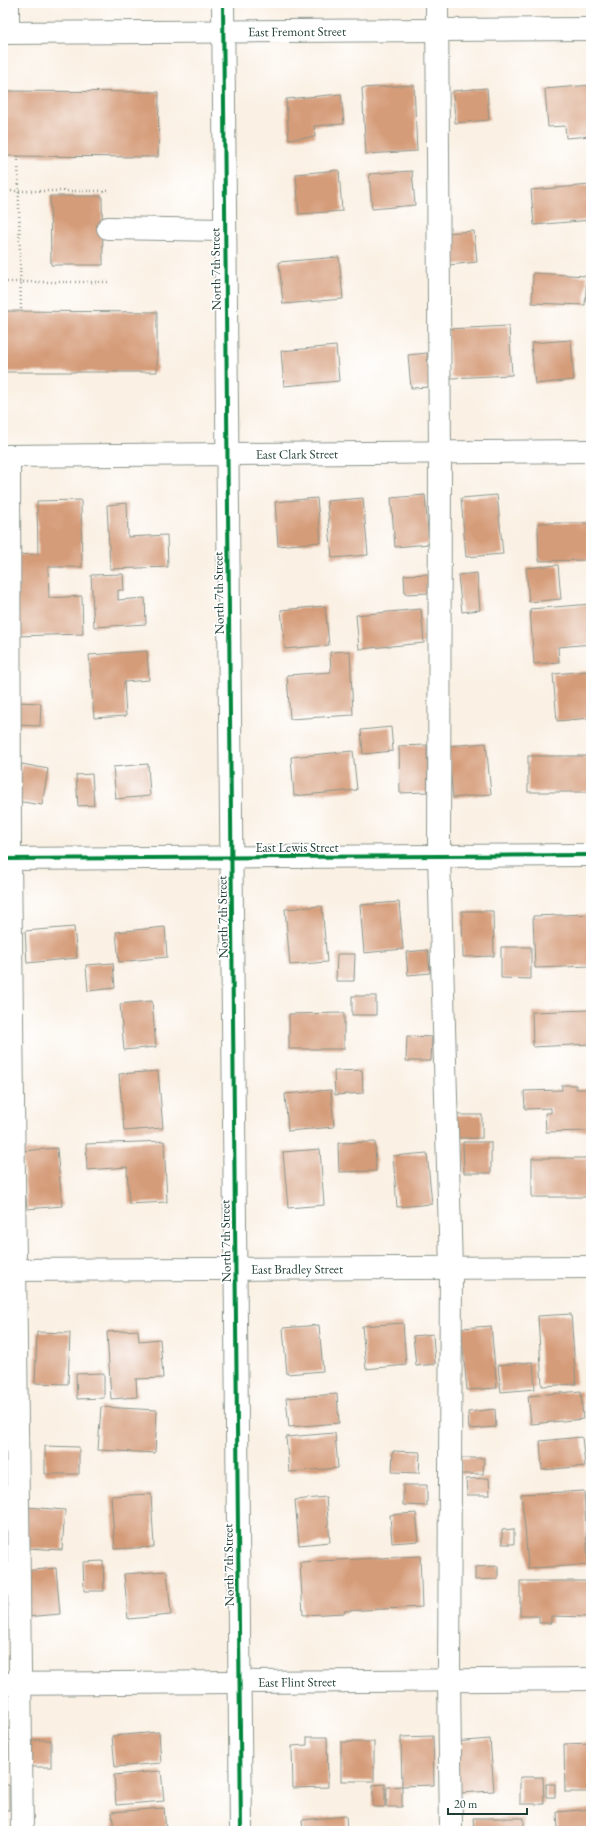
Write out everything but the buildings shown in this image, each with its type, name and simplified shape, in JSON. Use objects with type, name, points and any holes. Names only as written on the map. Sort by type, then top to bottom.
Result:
[{"type":"street","points":[[6,33],[8,3]]},
{"type":"street","name":"North 7th Street","points":[[223,3],[241,1831]]},
{"type":"street","points":[[437,3],[440,452],[439,856],[451,1268],[449,1680],[451,1831]]},
{"type":"street","name":"East Fremont Street","points":[[6,33],[591,29]]},
{"type":"street","points":[[108,228],[225,230]]},
{"type":"street","name":"East Clark Street","points":[[6,456],[591,451]]},
{"type":"street","points":[[6,456],[6,858],[12,1683],[22,1831]]},
{"type":"street","name":"East Lewis Street","points":[[6,858],[591,855]]},
{"type":"street","name":"East Bradley Street","points":[[9,1270],[591,1267]]},
{"type":"street","name":"East Flint Street","points":[[12,1683],[591,1679]]},
{"type":"path","points":[[18,156],[21,311]]},
{"type":"path","points":[[3,191],[108,191]]},
{"type":"path","points":[[3,282],[108,282]]},
{"type":"cycle path","points":[[223,3],[241,1831]]},
{"type":"cycle path","points":[[3,859],[591,855]]}]
